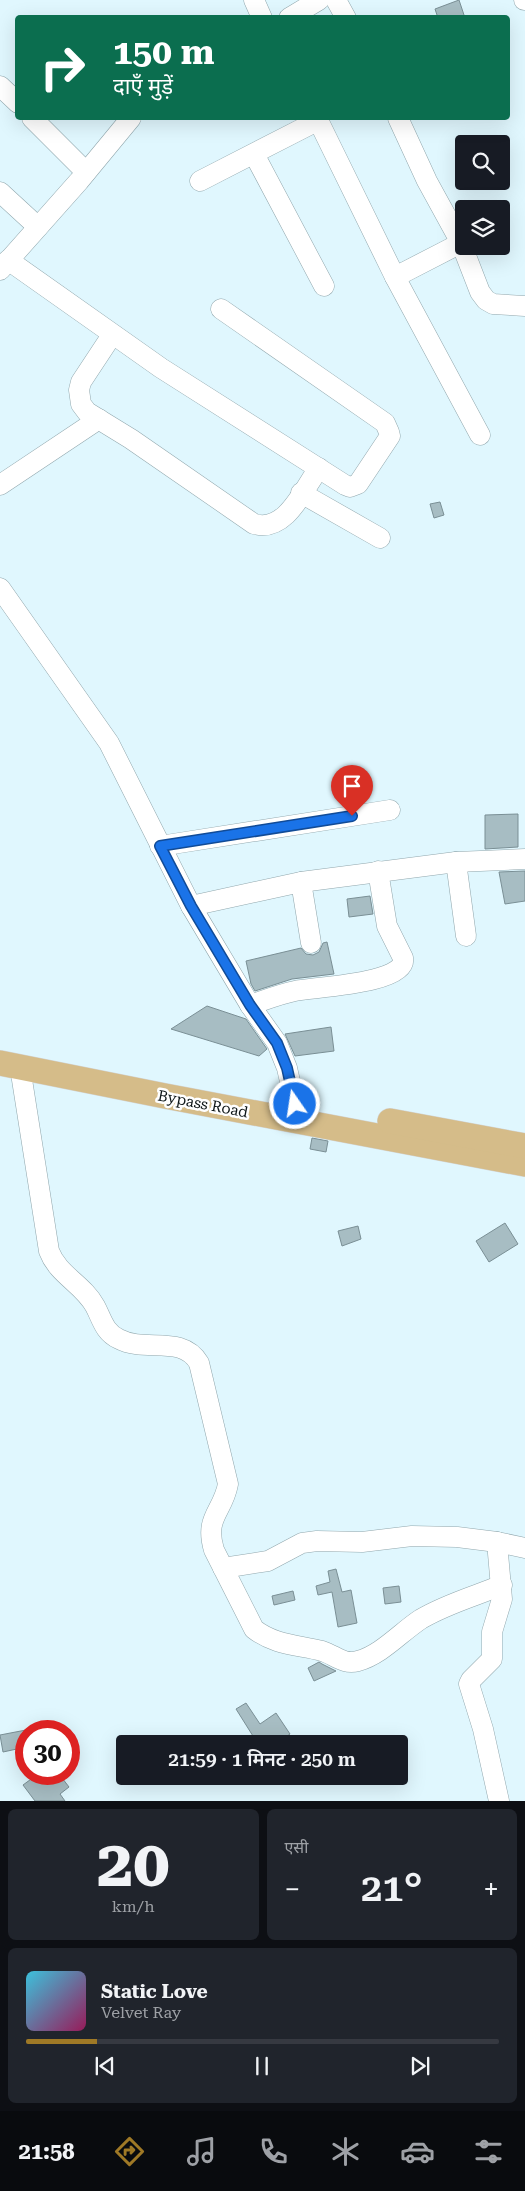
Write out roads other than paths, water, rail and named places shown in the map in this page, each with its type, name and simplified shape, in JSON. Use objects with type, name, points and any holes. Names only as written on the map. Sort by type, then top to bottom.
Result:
[{"type":"main road","name":"Bypass Road","points":[[0,1045],[295,1104],[525,1146]]},
{"type":"main road","name":"Bypass Road","points":[[10,1065],[525,1164]]},
{"type":"street","points":[[254,0],[261,15]]},
{"type":"street","points":[[293,15],[319,0]]},
{"type":"street","points":[[336,0],[344,15]]},
{"type":"street","points":[[0,86],[15,100]]},
{"type":"street","points":[[34,120],[86,172]]},
{"type":"street","points":[[129,120],[4,265],[345,485],[355,487],[390,436],[388,427],[377,416],[221,309]]},
{"type":"street","points":[[200,182],[316,120]]},
{"type":"street","points":[[318,120],[395,277],[480,435]]},
{"type":"street","points":[[399,120],[427,182],[455,232]]},
{"type":"street","points":[[254,154],[324,286]]},
{"type":"street","points":[[0,192],[38,226]]},
{"type":"street","points":[[395,277],[455,246]]},
{"type":"street","points":[[466,255],[480,292],[486,300],[493,304],[525,306]]},
{"type":"street","points":[[112,335],[81,382],[79,390],[81,404],[87,412],[254,524],[262,526],[284,518],[319,468]]},
{"type":"street","points":[[0,485],[99,419]]},
{"type":"street","points":[[301,493],[380,538]]},
{"type":"street","points":[[0,588],[100,728],[139,798],[160,846],[191,906],[250,1005],[277,1043],[287,1068],[295,1104]]},
{"type":"street","points":[[160,846],[390,810]]},
{"type":"street","points":[[191,906],[301,882],[378,871],[456,862],[525,859]]},
{"type":"street","points":[[456,862],[466,936]]},
{"type":"street","points":[[250,1005],[293,991],[376,979],[402,968],[404,964],[403,958],[387,926],[378,871]]},
{"type":"street","points":[[301,882],[311,943]]},
{"type":"street","points":[[10,1065],[49,1251],[53,1261],[89,1297],[108,1332],[119,1340],[140,1345],[178,1346],[194,1355],[199,1363],[227,1473],[226,1494],[210,1527],[210,1536],[214,1550],[238,1594],[254,1629],[276,1642],[322,1651],[342,1661],[359,1661],[421,1620],[438,1611],[502,1585]]},
{"type":"street","points":[[223,1568],[268,1560],[302,1544],[317,1541],[362,1542],[412,1536],[457,1537],[525,1548]]},
{"type":"street","points":[[497,1542],[502,1599],[491,1640],[492,1659],[488,1665],[475,1675],[469,1684],[499,1801]]}]
